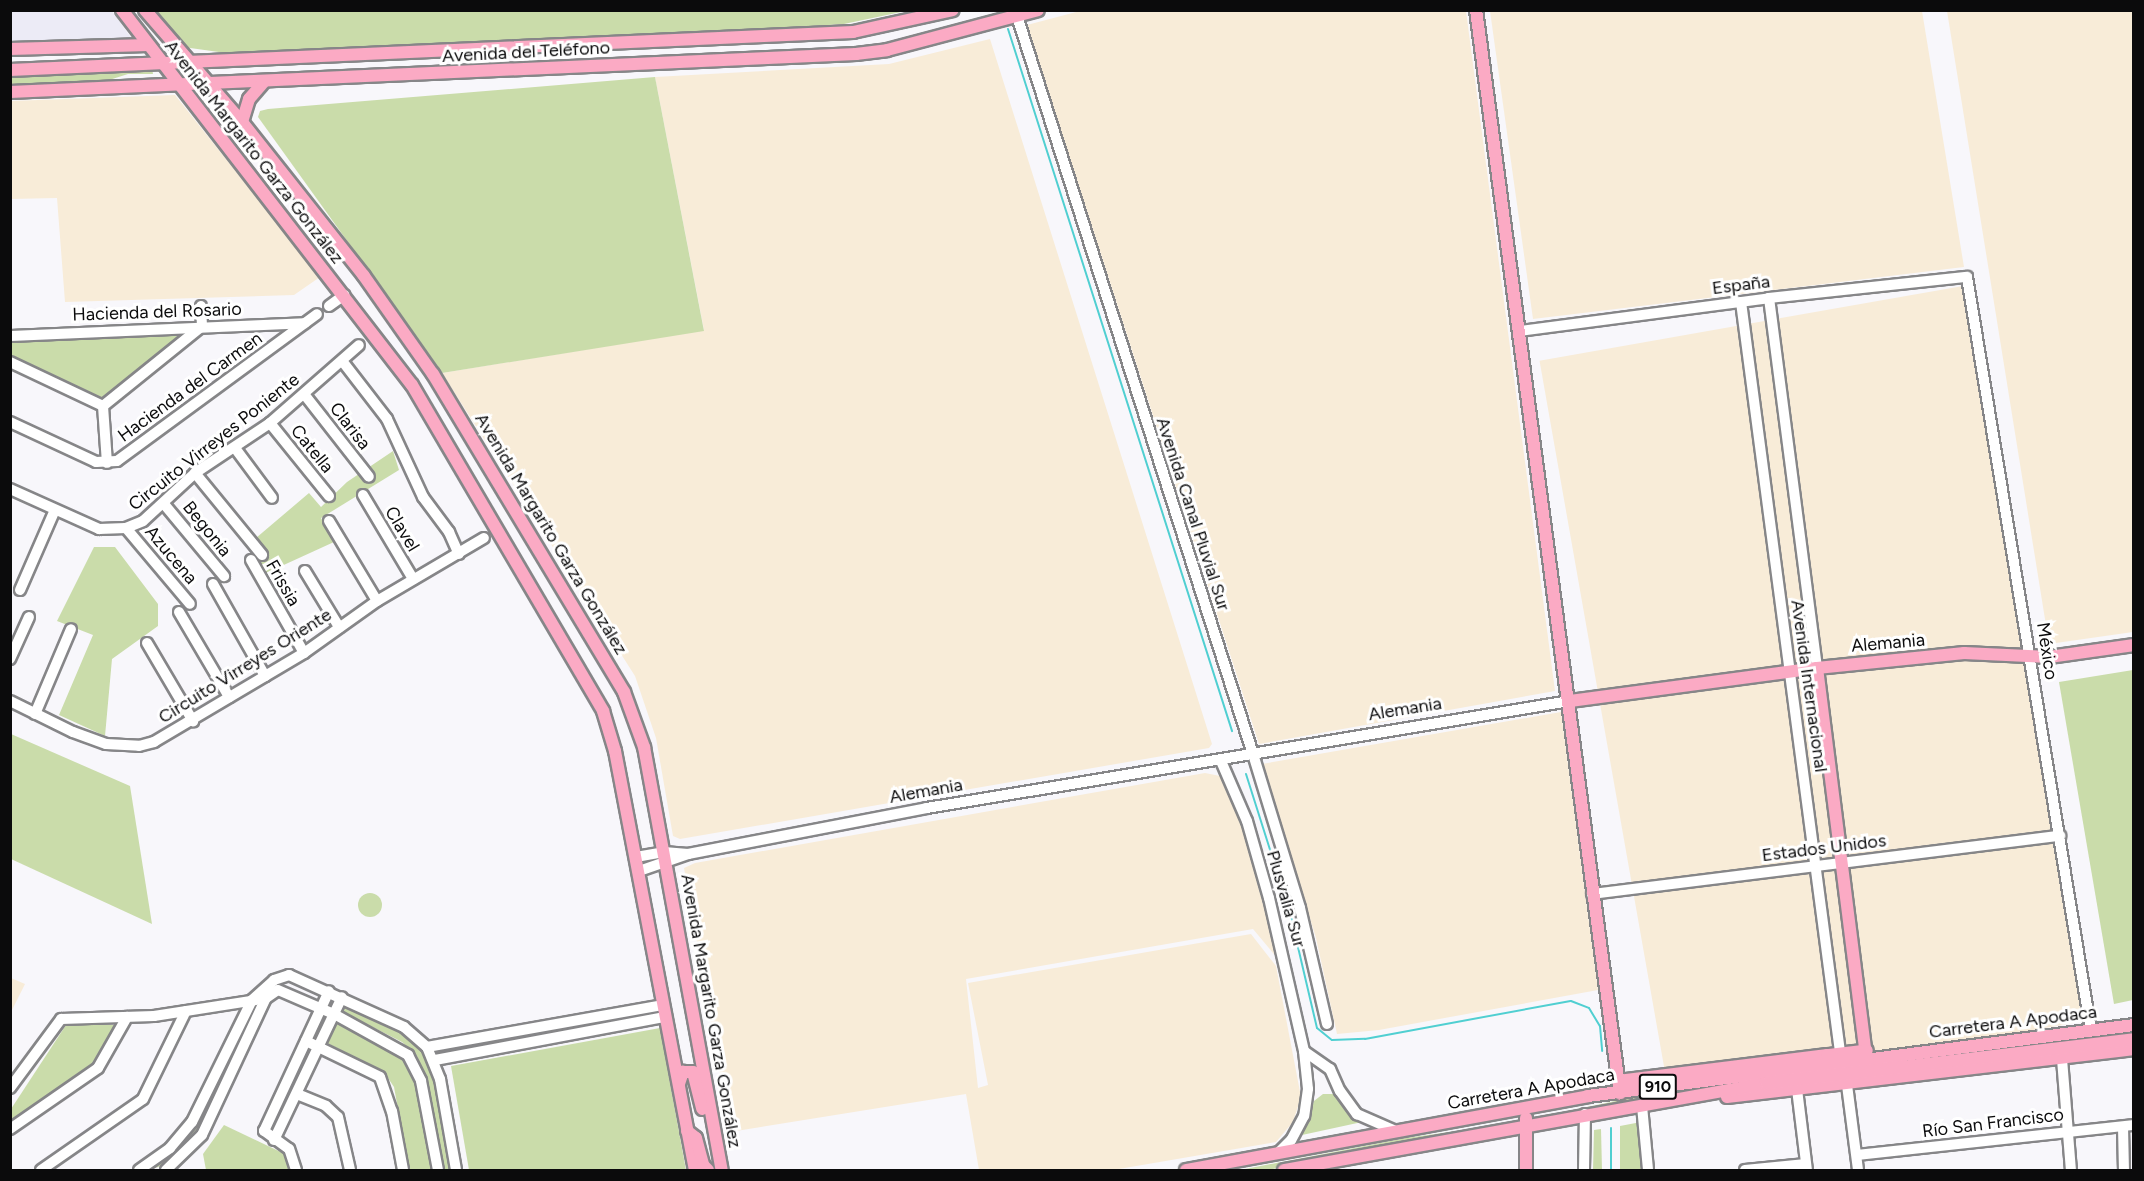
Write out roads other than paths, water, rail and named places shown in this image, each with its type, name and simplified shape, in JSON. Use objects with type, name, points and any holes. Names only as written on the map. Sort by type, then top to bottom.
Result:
[{"type":"main road","name":"Avenida Margarito Garza González","points":[[122,10],[412,385],[603,711],[612,735],[695,1170]]},
{"type":"main road","name":"Avenida Margarito Garza González","points":[[145,10],[186,62],[242,122],[364,276],[433,374],[616,677],[644,747],[722,1170]]},
{"type":"main road","name":"Avenida del Teléfono","points":[[10,70],[853,32],[953,10]]},
{"type":"main road","name":"Avenida del Teléfono","points":[[10,92],[856,54],[1002,15],[1017,16],[1038,10]]},
{"type":"main road","points":[[1476,10],[1570,701],[1592,894],[1619,1087],[1815,1057],[1839,1067],[2062,1059],[2133,1049]]},
{"type":"main road","points":[[10,49],[147,45]]},
{"type":"main road","points":[[242,122],[246,104],[264,82]]},
{"type":"main road","name":"Alemania","points":[[1570,701],[1790,671],[1964,653],[2031,656],[2133,645]]},
{"type":"main road","name":"Avenida Internacional","points":[[1817,668],[1866,1060]]},
{"type":"main road","name":"Carretera A Apodaca","points":[[1284,1170],[1585,1114],[1687,1098],[1797,1085],[1839,1067],[1866,1060],[2133,1024]]},
{"type":"main road","name":"Carretera A Apodaca","points":[[1866,1060],[2133,1039]]},
{"type":"main road","points":[[1839,1067],[1866,1060]]},
{"type":"main road","name":"Carretera A Apodaca","points":[[1186,1170],[1525,1107],[1619,1087],[1839,1067]]},
{"type":"main road","points":[[678,1087],[685,1070],[696,1076],[706,1126],[716,1139]]},
{"type":"main road","points":[[1525,1107],[1526,1170]]},
{"type":"main road","points":[[686,1130],[696,1138],[703,1165],[708,1170]]},
{"type":"street","name":"Avenida Canal Pluvial Sur","points":[[1017,16],[1253,754],[1300,908],[1327,1024]]},
{"type":"street","name":"España","points":[[1520,331],[1769,298],[1967,278]]},
{"type":"street","name":"México","points":[[1967,278],[2091,1031]]},
{"type":"street","points":[[329,306],[344,296]]},
{"type":"street","name":"Avenida Internacional","points":[[1769,298],[1817,668]]},
{"type":"street","name":"Avenida Internacional","points":[[1741,302],[1836,1027],[1839,1067],[1858,1170]]},
{"type":"street","points":[[103,406],[202,326],[201,306]]},
{"type":"street","name":"Hacienda del Carmen","points":[[10,422],[107,464],[128,454],[317,314]]},
{"type":"street","name":"Hacienda del Rosario","points":[[10,336],[305,322]]},
{"type":"street","name":"Circuito Virreyes Poniente","points":[[12,493],[99,529],[126,528],[143,521],[195,473],[270,423],[343,362],[359,345]]},
{"type":"street","points":[[10,362],[103,406]]},
{"type":"street","points":[[343,362],[398,438],[423,497],[449,532],[459,554]]},
{"type":"street","name":"Clarisa","points":[[304,394],[369,477]]},
{"type":"street","points":[[103,406],[107,464]]},
{"type":"street","name":"Catella","points":[[270,423],[329,496]]},
{"type":"street","points":[[235,448],[272,498]]},
{"type":"street","points":[[195,473],[262,555]]},
{"type":"street","name":"Clavel","points":[[363,495],[413,579]]},
{"type":"street","name":"Begonia","points":[[164,504],[224,576]]},
{"type":"street","points":[[20,590],[54,512]]},
{"type":"street","points":[[329,521],[377,601]]},
{"type":"street","name":"Azucena","points":[[126,528],[190,604]]},
{"type":"street","name":"Circuito Virreyes Oriente","points":[[10,701],[73,732],[121,746],[154,742],[193,721],[304,653],[377,601],[484,537]]},
{"type":"street","name":"Frissia","points":[[251,560],[304,653]]},
{"type":"street","points":[[305,571],[339,627]]},
{"type":"street","points":[[213,584],[265,676]]},
{"type":"street","points":[[179,612],[229,697]]},
{"type":"street","points":[[10,659],[29,617]]},
{"type":"street","points":[[35,714],[71,629]]},
{"type":"street","points":[[147,643],[193,721]]},
{"type":"street","name":"Alemania","points":[[636,857],[664,852],[688,854],[927,808],[1221,761],[1570,701]]},
{"type":"street","name":"Plusvalia Sur","points":[[1221,761],[1247,820],[1286,956],[1304,1051],[1308,1089],[1304,1116],[1291,1140],[1279,1152]]},
{"type":"street","name":"Estados Unidos","points":[[1592,894],[2060,836]]},
{"type":"street","name":"Alemania","points":[[639,871],[666,865],[688,854]]},
{"type":"street","points":[[139,1170],[170,1148],[192,1122],[252,1000],[280,977],[295,976],[404,1027],[427,1047],[435,1060],[456,1170]]},
{"type":"street","points":[[296,1170],[289,1149],[264,1133],[329,991]]},
{"type":"street","points":[[166,1170],[202,1134],[270,994]]},
{"type":"street","points":[[10,1088],[61,1019],[127,1017],[186,1011],[252,1000],[270,994],[321,1008],[402,1049],[412,1061],[421,1081],[438,1170]]},
{"type":"street","points":[[274,1140],[342,997]]},
{"type":"street","points":[[42,1170],[144,1099],[186,1011]]},
{"type":"street","points":[[427,1047],[664,1011]]},
{"type":"street","points":[[435,1060],[664,1011]]},
{"type":"street","points":[[10,1129],[98,1068],[127,1017]]},
{"type":"street","points":[[1815,1057],[1830,1049],[1836,1027]]},
{"type":"street","points":[[306,1041],[380,1077],[390,1102],[403,1170]]},
{"type":"street","points":[[1304,1051],[1326,1064],[1357,1114],[1396,1131]]},
{"type":"street","points":[[2062,1059],[2070,1130],[2071,1170]]},
{"type":"street","points":[[1750,1170],[1806,1167],[1797,1085]]},
{"type":"street","points":[[297,1094],[326,1106],[338,1117],[350,1170]]},
{"type":"street","points":[[1642,1106],[1648,1170]]},
{"type":"street","points":[[1584,1170],[1585,1114]]},
{"type":"street","points":[[2124,1170],[2128,1126]]},
{"type":"street","name":"Río San Francisco","points":[[1857,1155],[2070,1130],[2128,1126]]},
{"type":"waterway","points":[[1008,29],[1232,731]]},
{"type":"waterway","points":[[1246,774],[1290,913],[1317,1028],[1332,1040],[1365,1039],[1571,1001],[1589,1008],[1600,1026],[1602,1051]]},
{"type":"waterway","points":[[1611,1128],[1611,1170]]}]
